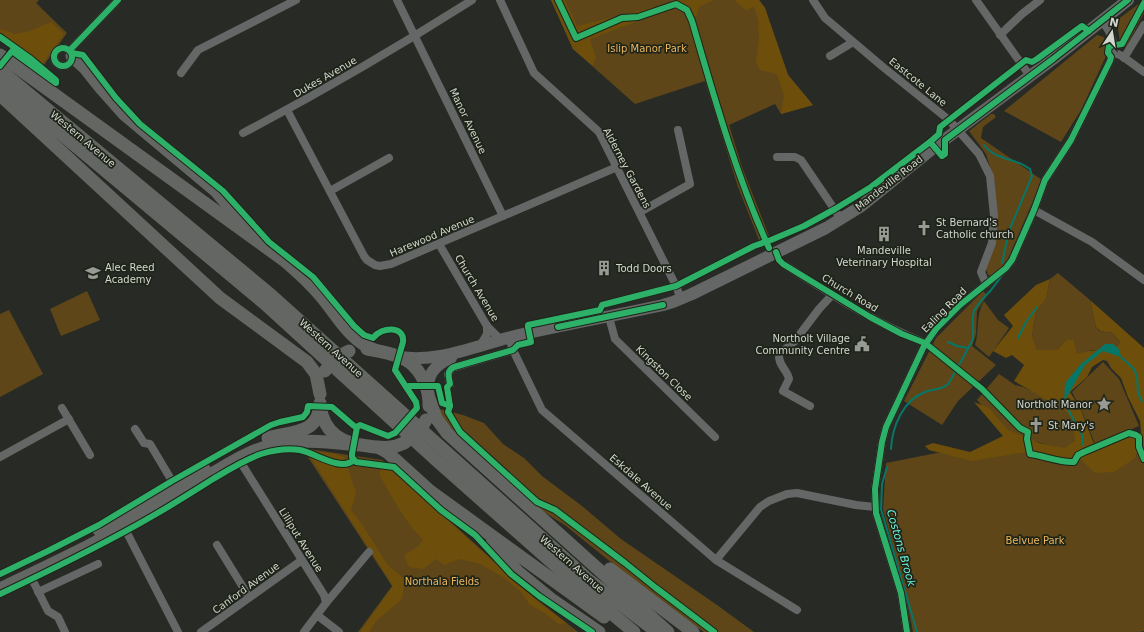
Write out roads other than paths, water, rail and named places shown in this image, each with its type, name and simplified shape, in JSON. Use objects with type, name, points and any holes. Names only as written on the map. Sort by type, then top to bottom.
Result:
[{"type":"highway","points":[[71,53],[124,114],[216,191],[257,240]]},
{"type":"highway","points":[[0,55],[257,240],[300,274],[320,295],[345,327],[364,346],[408,361],[423,380],[436,418],[447,432],[668,632]]},
{"type":"highway","name":"Western Avenue","points":[[0,70],[271,295],[590,581],[656,632]]},
{"type":"highway","name":"Western Avenue","points":[[0,83],[264,303],[434,459],[575,583],[634,632]]},
{"type":"highway","points":[[0,95],[220,298],[307,362],[316,374],[323,417],[331,431],[344,441],[357,445]]},
{"type":"highway","points":[[0,580],[74,544],[247,445],[268,438],[304,430],[314,423],[318,416],[321,382],[325,372],[333,361],[349,351],[360,349],[374,350]]},
{"type":"highway","points":[[0,589],[124,527],[153,511],[238,458],[260,448],[282,443],[322,442],[380,448],[394,447],[404,443],[416,436],[426,420],[428,395]]},
{"type":"highway","points":[[380,448],[387,452],[430,491],[626,632]]},
{"type":"highway","points":[[537,513],[693,632]]},
{"type":"highway","points":[[474,523],[518,572],[551,598],[600,632]]},
{"type":"main road","name":"Mandeville Road","points":[[681,299],[841,219],[870,199],[1128,0]]},
{"type":"main road","points":[[395,356],[429,358],[505,339],[663,305],[681,299]]},
{"type":"main road","points":[[428,395],[427,384],[436,367],[448,359],[477,347]]},
{"type":"street","points":[[71,53],[118,0]]},
{"type":"street","points":[[181,73],[198,50],[296,0]]},
{"type":"street","name":"Manor Avenue","points":[[397,0],[503,216]]},
{"type":"street","points":[[415,36],[472,0]]},
{"type":"street","name":"Alderney Gardens","points":[[500,0],[534,73],[599,132],[640,212],[681,299]]},
{"type":"street","name":"Eastcote Lane","points":[[813,0],[825,18],[949,120],[979,154],[990,176],[994,216],[992,244],[980,272],[986,284]]},
{"type":"street","points":[[976,0],[1030,76]]},
{"type":"street","points":[[1000,35],[1022,14],[1040,0]]},
{"type":"street","points":[[1102,21],[1112,37],[1113,52],[1144,72]]},
{"type":"street","points":[[1124,58],[1144,24]]},
{"type":"street","name":"Dukes Avenue","points":[[243,133],[287,110],[415,36]]},
{"type":"street","points":[[830,56],[853,42]]},
{"type":"street","name":"Ealing Road","points":[[907,632],[901,593],[879,523],[876,507],[875,489],[882,442],[886,427],[925,343],[936,329],[960,305],[1006,268],[1012,260],[1034,210],[1045,180],[1071,140],[1113,52]]},
{"type":"street","name":"Harewood Avenue","points":[[287,110],[364,256],[372,264],[380,266],[390,264],[439,244],[616,166]]},
{"type":"street","points":[[640,212],[690,184],[678,130]]},
{"type":"street","points":[[777,157],[795,157],[801,160],[841,219]]},
{"type":"street","points":[[330,191],[389,158]]},
{"type":"street","points":[[1034,210],[1092,242],[1144,280]]},
{"type":"street","name":"Church Avenue","points":[[439,244],[487,326],[505,339]]},
{"type":"street","name":"Church Road","points":[[785,266],[870,317],[902,334],[925,343]]},
{"type":"street","points":[[810,406],[783,391],[789,379],[788,372],[781,366],[778,360],[779,354],[794,342],[832,295]]},
{"type":"street","name":"Kingston Close","points":[[609,317],[615,339],[715,437]]},
{"type":"street","points":[[477,347],[487,334],[487,326]]},
{"type":"street","name":"Eskdale Avenue","points":[[505,339],[513,350],[542,410],[716,560],[797,610]]},
{"type":"street","points":[[450,384],[448,374],[452,368],[513,350]]},
{"type":"street","points":[[62,408],[90,455]]},
{"type":"street","points":[[0,458],[68,419]]},
{"type":"street","points":[[135,429],[144,443],[150,444],[175,486]]},
{"type":"street","name":"Lilliput Avenue","points":[[238,458],[324,595],[326,603]]},
{"type":"street","points":[[716,560],[760,507],[769,501],[786,494],[797,493],[856,505],[876,507]]},
{"type":"street","points":[[124,527],[178,632]]},
{"type":"street","points":[[217,545],[249,598]]},
{"type":"street","points":[[304,632],[326,603],[369,552]]},
{"type":"street","name":"Canford Avenue","points":[[201,632],[302,560]]},
{"type":"street","points":[[38,592],[98,564]]},
{"type":"street","points":[[30,575],[48,611],[58,617],[65,632]]},
{"type":"street","points":[[317,615],[339,632]]},
{"type":"water","points":[[1105,344],[1113,344],[1119,349],[1121,357],[1103,351],[1085,365],[1064,402],[1065,383],[1081,364]]},
{"type":"waterway","name":"Costons Brook","points":[[984,145],[996,155],[1020,163],[1030,169],[1032,176],[1009,231],[1002,263]]},
{"type":"waterway","name":"Costons Brook","points":[[891,449],[896,423],[900,415],[911,401],[925,392],[943,387],[950,382],[973,339],[974,311],[1002,275]]},
{"type":"waterway","points":[[1018,338],[1026,322],[1037,307]]},
{"type":"waterway","points":[[948,342],[957,346],[968,348]]},
{"type":"waterway","points":[[1121,357],[1134,369],[1137,376],[1138,393],[1142,401]]},
{"type":"waterway","points":[[1064,402],[1082,435],[1083,445]]},
{"type":"waterway","name":"Costons Brook","points":[[887,467],[882,484],[881,509],[917,632]]},
{"type":"place","name":"St Bernard's Catholic church","points":[[924,228]]},
{"type":"place","name":"Mandeville Veterinary Hospital","points":[[884,234]]},
{"type":"place","name":"Todd Doors","points":[[604,268]]},
{"type":"place","name":"Alec Reed Academy","points":[[93,273]]},
{"type":"place","name":"Northolt Village Community Centre","points":[[862,344]]},
{"type":"place","name":"Northolt Manor","points":[[1104,404]]},
{"type":"place","name":"St Mary's","points":[[1036,425]]},
{"type":"park label","name":"Islip Manor Park","points":[[647,48]]},
{"type":"park label","name":"Belvue Park","points":[[1035,540]]},
{"type":"park label","name":"Northala Fields","points":[[442,581]]}]
